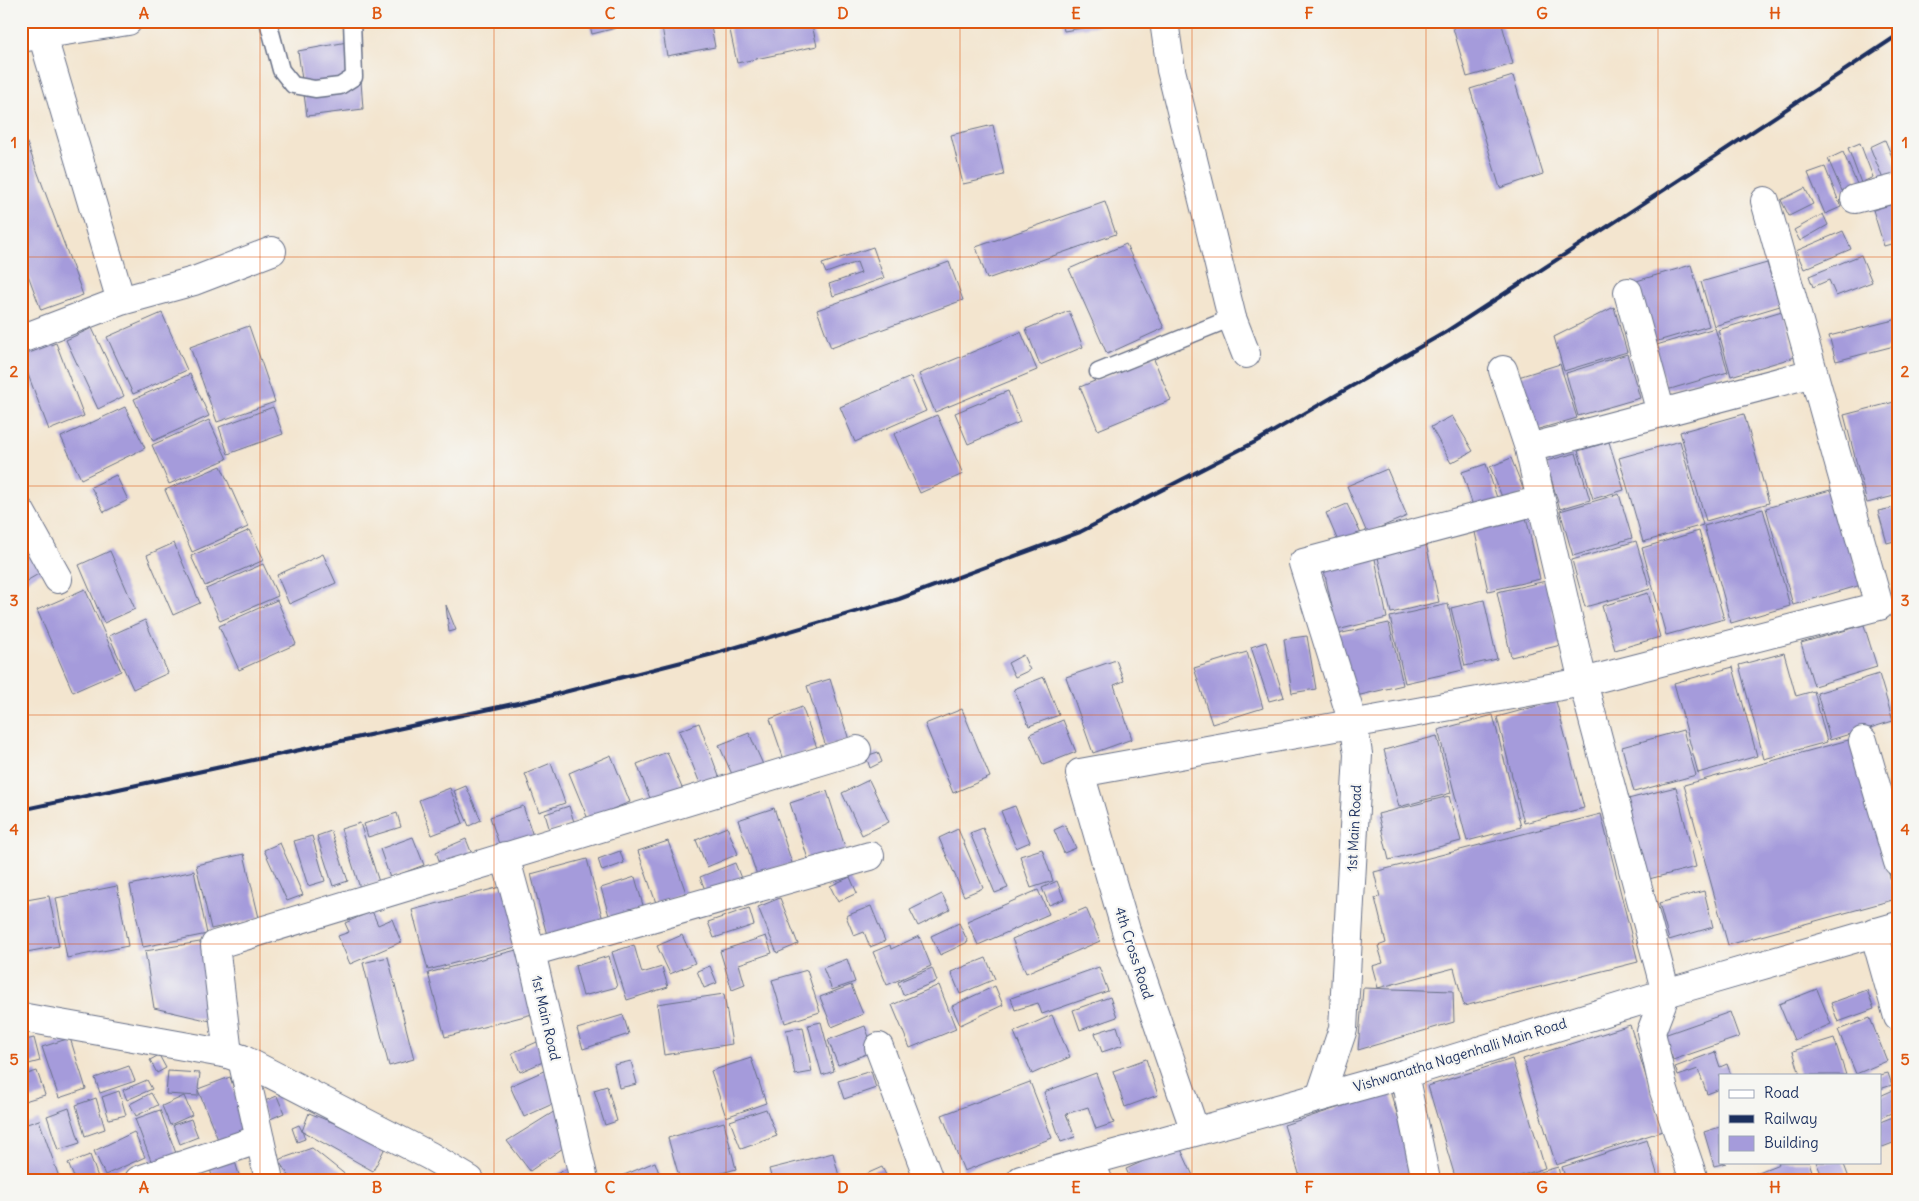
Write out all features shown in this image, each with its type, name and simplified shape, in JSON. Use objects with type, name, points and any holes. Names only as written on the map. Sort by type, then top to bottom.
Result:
[{"type":"street","points":[[121,300],[31,36],[128,21]]},
{"type":"street","points":[[1164,21],[1171,70],[1232,318],[1246,354]]},
{"type":"street","points":[[1855,199],[1898,188]]},
{"type":"street","points":[[1353,723],[1583,682],[1879,606],[1765,201]]},
{"type":"street","points":[[21,339],[121,300],[194,281],[272,252]]},
{"type":"street","points":[[1628,292],[1661,413]]},
{"type":"street","points":[[1503,370],[1528,448],[1583,682],[1666,993],[1651,1032],[1664,1091],[1694,1180]]},
{"type":"street","points":[[1528,448],[1813,373]]},
{"type":"street","name":"1st Main Road","points":[[1320,1096],[1343,1029],[1358,754],[1353,723],[1304,564],[1541,500]]},
{"type":"street","points":[[21,512],[58,579]]},
{"type":"street","name":"4th Cross Road","points":[[1195,1131],[1127,934],[1080,773],[1353,723]]},
{"type":"street","points":[[1864,741],[1898,862]]},
{"type":"street","points":[[269,1180],[260,1139],[235,1056],[215,945],[857,750]]},
{"type":"street","name":"1st Main Road","points":[[505,856],[531,952],[584,1180]]},
{"type":"street","points":[[531,952],[870,856]]},
{"type":"street","points":[[1886,929],[1898,1017]]},
{"type":"street","name":"Vishwanatha Nagenhalli Main Road","points":[[1021,1180],[1094,1171],[1195,1131],[1404,1074],[1666,993],[1886,929]]},
{"type":"street","points":[[21,1017],[235,1056],[430,1156],[470,1180]]},
{"type":"street","points":[[878,1047],[930,1180]]},
{"type":"street","points":[[1404,1074],[1426,1180]]},
{"type":"street","points":[[139,1180],[260,1139]]},
{"type":"lane","points":[[268,21],[281,70],[293,85],[315,89],[340,86],[354,77],[352,21]]},
{"type":"lane","points":[[1098,372],[1232,318]]},
{"type":"building","points":[[589,21],[614,21],[616,28],[592,34]]},
{"type":"building","points":[[661,21],[710,21],[715,47],[667,56]]},
{"type":"building","points":[[728,21],[811,21],[817,46],[737,63]]},
{"type":"building","points":[[1062,21],[1119,21],[1119,22],[1064,31]]},
{"type":"building","points":[[1451,21],[1501,21],[1513,64],[1467,77]]},
{"type":"building","points":[[358,40],[363,109],[307,116],[298,51]]},
{"type":"building","points":[[1513,76],[1543,174],[1500,188],[1470,89]]},
{"type":"building","points":[[993,125],[1004,175],[963,184],[951,135]]},
{"type":"building","points":[[21,127],[83,295],[41,310],[21,256]]},
{"type":"building","points":[[1885,140],[1898,171],[1898,180],[1885,184],[1870,147]]},
{"type":"building","points":[[1898,140],[1898,153],[1893,142]]},
{"type":"building","points":[[1860,143],[1873,177],[1861,183],[1848,148]]},
{"type":"building","points":[[1843,152],[1857,184],[1842,191],[1828,159]]},
{"type":"building","points":[[1825,167],[1841,207],[1825,214],[1808,173]]},
{"type":"building","points":[[1805,188],[1813,204],[1789,216],[1781,200]]},
{"type":"building","points":[[1105,202],[1116,234],[987,279],[976,247]]},
{"type":"building","points":[[1893,204],[1898,222],[1898,242],[1884,246],[1873,210]]},
{"type":"building","points":[[1823,214],[1828,225],[1800,241],[1794,230]]},
{"type":"building","points":[[1843,231],[1851,249],[1804,269],[1796,251]]},
{"type":"building","points":[[1126,244],[1164,328],[1107,354],[1069,269]]},
{"type":"building","points":[[873,247],[884,278],[833,296],[829,284],[861,273],[857,262],[826,273],[822,264]]},
{"type":"building","points":[[1861,255],[1872,282],[1836,296],[1829,280],[1813,287],[1809,276]]},
{"type":"building","points":[[949,262],[963,300],[831,348],[817,310]]},
{"type":"building","points":[[1767,263],[1780,306],[1714,326],[1701,282]]},
{"type":"building","points":[[1691,265],[1709,326],[1651,343],[1633,282]]},
{"type":"building","points":[[1614,307],[1627,352],[1564,371],[1554,337]]},
{"type":"building","points":[[1069,311],[1083,347],[1040,365],[1026,329]]},
{"type":"building","points":[[1782,311],[1795,357],[1731,376],[1718,330]]},
{"type":"building","points":[[162,313],[187,370],[133,394],[107,337]]},
{"type":"building","points":[[1898,319],[1898,345],[1836,361],[1829,336]]},
{"type":"building","points":[[249,326],[275,402],[217,422],[190,347]]},
{"type":"building","points":[[92,328],[124,396],[98,409],[66,340]]},
{"type":"building","points":[[1715,328],[1728,372],[1667,390],[1653,346]]},
{"type":"building","points":[[1021,332],[1037,370],[935,412],[919,374]]},
{"type":"building","points":[[56,343],[84,416],[49,430],[21,356]]},
{"type":"building","points":[[1627,354],[1640,398],[1578,416],[1566,373]]},
{"type":"building","points":[[1153,357],[1171,400],[1098,430],[1080,387]]},
{"type":"building","points":[[1560,364],[1577,418],[1528,432],[1512,379]]},
{"type":"building","points":[[190,374],[209,416],[153,441],[134,399]]},
{"type":"building","points":[[911,377],[926,411],[855,442],[840,407]]},
{"type":"building","points":[[1008,391],[1020,422],[968,444],[955,413]]},
{"type":"building","points":[[1898,401],[1898,495],[1867,503],[1844,415]]},
{"type":"building","points":[[125,407],[145,448],[81,479],[61,437]]},
{"type":"building","points":[[273,407],[283,434],[228,454],[219,427]]},
{"type":"building","points":[[1744,414],[1769,503],[1706,521],[1680,432]]},
{"type":"building","points":[[937,415],[963,474],[920,493],[894,434]]},
{"type":"building","points":[[1452,416],[1473,451],[1451,463],[1431,427]]},
{"type":"building","points":[[209,420],[227,459],[169,484],[152,445]]},
{"type":"building","points":[[1680,441],[1703,525],[1643,542],[1619,458]]},
{"type":"building","points":[[1609,442],[1624,490],[1593,499],[1578,451]]},
{"type":"building","points":[[1576,453],[1590,500],[1560,509],[1546,461]]},
{"type":"building","points":[[1511,458],[1525,493],[1504,502],[1490,467]]},
{"type":"building","points":[[1486,464],[1499,504],[1475,512],[1462,472]]},
{"type":"building","points":[[221,466],[248,527],[192,552],[165,490]]},
{"type":"building","points":[[1387,469],[1407,516],[1367,533],[1347,486]]},
{"type":"building","points":[[116,475],[128,500],[104,512],[91,487]]},
{"type":"building","points":[[1834,489],[1861,585],[1793,605],[1766,508]]},
{"type":"building","points":[[1619,494],[1632,538],[1573,556],[1560,511]]},
{"type":"building","points":[[1347,504],[1362,536],[1340,546],[1326,513]]},
{"type":"building","points":[[1898,507],[1898,540],[1887,543],[1878,511]]},
{"type":"building","points":[[1763,509],[1790,606],[1731,623],[1704,526]]},
{"type":"building","points":[[1526,517],[1540,579],[1488,591],[1474,528]]},
{"type":"building","points":[[250,530],[264,560],[205,586],[191,556]]},
{"type":"building","points":[[1699,531],[1724,619],[1666,635],[1642,548]]},
{"type":"building","points":[[31,537],[47,569],[23,583],[21,543]]},
{"type":"building","points":[[1425,539],[1439,602],[1391,613],[1376,549]]},
{"type":"building","points":[[1636,541],[1650,589],[1585,607],[1572,560]]},
{"type":"building","points":[[174,543],[200,603],[173,615],[147,555]]},
{"type":"building","points":[[110,551],[135,609],[104,623],[79,565]]},
{"type":"building","points":[[323,554],[336,583],[289,604],[277,575]]},
{"type":"building","points":[[1374,554],[1387,618],[1337,630],[1323,566]]},
{"type":"building","points":[[263,564],[278,596],[220,621],[206,589]]},
{"type":"building","points":[[1546,581],[1561,645],[1511,657],[1497,592]]},
{"type":"building","points":[[85,589],[121,671],[73,692],[37,610]]},
{"type":"building","points":[[1648,593],[1660,637],[1615,650],[1602,606]]},
{"type":"building","points":[[277,600],[296,644],[239,670],[219,626]]},
{"type":"building","points":[[1484,600],[1497,659],[1465,666],[1451,608]]},
{"type":"building","points":[[1448,604],[1463,670],[1405,683],[1390,617]]},
{"type":"building","points":[[446,605],[456,630],[449,632]]},
{"type":"building","points":[[145,620],[168,673],[133,689],[109,636]]},
{"type":"building","points":[[1389,623],[1403,685],[1352,697],[1338,634]]},
{"type":"building","points":[[1864,625],[1877,667],[1814,686],[1801,643]]},
{"type":"building","points":[[1307,636],[1316,689],[1292,693],[1284,639]]},
{"type":"building","points":[[1266,642],[1284,697],[1269,701],[1251,647]]},
{"type":"building","points":[[1247,652],[1263,708],[1212,724],[1194,668]]},
{"type":"building","points":[[1784,653],[1796,696],[1814,691],[1827,742],[1764,759],[1739,665]]},
{"type":"building","points":[[1023,655],[1030,670],[1015,677],[1008,663]]},
{"type":"building","points":[[1116,660],[1124,681],[1114,685],[1132,739],[1093,753],[1066,677]]},
{"type":"building","points":[[1733,667],[1757,756],[1698,773],[1674,683]]},
{"type":"building","points":[[1879,674],[1893,721],[1830,740],[1817,693]]},
{"type":"building","points":[[1044,677],[1059,715],[1029,726],[1014,689]]},
{"type":"building","points":[[830,679],[849,740],[826,747],[807,686]]},
{"type":"building","points":[[1556,701],[1584,808],[1524,823],[1497,717]]},
{"type":"building","points":[[802,707],[817,748],[784,760],[770,719]]},
{"type":"building","points":[[962,709],[990,777],[953,793],[925,724]]},
{"type":"building","points":[[1493,715],[1521,827],[1467,841],[1438,730]]},
{"type":"building","points":[[1063,720],[1076,752],[1043,765],[1030,734]]},
{"type":"building","points":[[699,723],[720,779],[701,786],[679,731]]},
{"type":"building","points":[[1683,730],[1696,775],[1634,792],[1622,747]]},
{"type":"building","points":[[749,733],[765,769],[735,781],[719,745]]},
{"type":"building","points":[[1437,736],[1451,793],[1399,807],[1384,750]]},
{"type":"building","points":[[1852,739],[1896,899],[1728,945],[1684,785]]},
{"type":"building","points":[[667,752],[682,788],[651,801],[637,764]]},
{"type":"building","points":[[878,752],[882,762],[870,768],[866,756]]},
{"type":"building","points":[[611,755],[630,802],[588,819],[569,773]]},
{"type":"building","points":[[551,763],[565,803],[539,812],[525,774]]},
{"type":"building","points":[[869,780],[889,822],[862,835],[842,793]]},
{"type":"building","points":[[466,786],[481,820],[469,826],[454,791]]},
{"type":"building","points":[[1676,787],[1696,867],[1645,880],[1624,800]]},
{"type":"building","points":[[450,788],[463,823],[432,835],[419,800]]},
{"type":"building","points":[[827,791],[846,850],[809,862],[790,803]]},
{"type":"building","points":[[1449,796],[1461,841],[1389,860],[1378,814]]},
{"type":"building","points":[[523,806],[533,836],[500,847],[490,817]]},
{"type":"building","points":[[569,806],[574,822],[550,831],[545,814]]},
{"type":"building","points":[[1015,806],[1030,842],[1016,848],[1001,811]]},
{"type":"building","points":[[774,808],[792,863],[757,875],[738,820]]},
{"type":"building","points":[[397,813],[401,827],[368,837],[364,824]]},
{"type":"building","points":[[1601,814],[1638,962],[1464,1006],[1454,968],[1378,988],[1372,966],[1383,963],[1378,946],[1386,943],[1375,898],[1380,897],[1374,872]]},
{"type":"building","points":[[360,823],[379,882],[360,888],[341,829]]},
{"type":"building","points":[[1065,825],[1076,848],[1064,853],[1054,830]]},
{"type":"building","points":[[727,827],[738,854],[707,867],[696,840]]},
{"type":"building","points":[[983,828],[1008,888],[995,893],[970,833]]},
{"type":"building","points":[[958,829],[983,888],[964,896],[939,838]]},
{"type":"building","points":[[331,831],[348,881],[333,886],[317,836]]},
{"type":"building","points":[[312,836],[325,881],[308,886],[294,841]]},
{"type":"building","points":[[413,837],[424,865],[390,878],[380,849]]},
{"type":"building","points":[[466,839],[474,859],[443,871],[436,852]]},
{"type":"building","points":[[668,841],[686,893],[656,903],[638,851]]},
{"type":"building","points":[[280,843],[303,895],[287,901],[264,850]]},
{"type":"building","points":[[1042,849],[1053,881],[1031,888],[1020,856]]},
{"type":"building","points":[[620,851],[624,863],[602,871],[598,859]]},
{"type":"building","points":[[244,854],[259,918],[211,929],[196,865]]},
{"type":"building","points":[[587,859],[604,924],[548,939],[531,874]]},
{"type":"building","points":[[735,863],[742,881],[707,895],[700,877]]},
{"type":"building","points":[[194,871],[207,934],[143,947],[130,885]]},
{"type":"building","points":[[635,877],[644,909],[610,919],[601,888]]},
{"type":"building","points":[[850,877],[857,893],[838,902],[830,886]]},
{"type":"building","points":[[1057,881],[1064,899],[1049,905],[1042,888]]},
{"type":"building","points":[[508,885],[523,945],[428,970],[412,910]]},
{"type":"building","points":[[117,886],[128,946],[67,958],[56,898]]},
{"type":"building","points":[[1038,890],[1049,914],[978,945],[967,921]]},
{"type":"building","points":[[1704,891],[1713,927],[1669,940],[1659,903]]},
{"type":"building","points":[[942,894],[950,910],[918,926],[910,910]]},
{"type":"building","points":[[49,896],[59,946],[21,953],[21,901]]},
{"type":"building","points":[[780,898],[798,944],[777,953],[758,907]]},
{"type":"building","points":[[871,906],[885,941],[870,947],[864,932],[854,936],[846,916]]},
{"type":"building","points":[[749,908],[754,925],[714,938],[708,922]]},
{"type":"building","points":[[1086,908],[1100,941],[1026,973],[1012,939]]},
{"type":"building","points":[[372,911],[378,925],[392,919],[401,942],[350,964],[338,936],[349,932],[345,923]]},
{"type":"building","points":[[959,923],[968,942],[940,955],[931,936]]},
{"type":"building","points":[[682,935],[695,963],[670,974],[657,946]]},
{"type":"building","points":[[766,936],[772,953],[739,964],[745,985],[732,990],[720,951]]},
{"type":"building","points":[[919,936],[931,966],[887,985],[873,952],[890,945],[891,949]]},
{"type":"building","points":[[206,941],[219,1023],[154,1008],[145,951]]},
{"type":"building","points":[[634,945],[642,973],[662,967],[668,987],[627,1000],[612,952]]},
{"type":"building","points":[[524,948],[540,1012],[445,1037],[428,973]]},
{"type":"building","points":[[609,956],[617,987],[583,996],[575,966]]},
{"type":"building","points":[[388,957],[414,1059],[389,1066],[363,963]]},
{"type":"building","points":[[986,958],[995,979],[960,994],[951,972]]},
{"type":"building","points":[[847,959],[855,982],[832,990],[823,968]]},
{"type":"building","points":[[710,966],[717,983],[704,988],[697,971]]},
{"type":"building","points":[[1099,967],[1108,991],[1042,1014],[1038,1003],[1015,1010],[1011,998]]},
{"type":"building","points":[[932,968],[937,981],[903,995],[898,982]]},
{"type":"building","points":[[807,970],[820,1012],[785,1023],[772,980]]},
{"type":"building","points":[[851,985],[863,1014],[832,1027],[820,997]]},
{"type":"building","points":[[939,985],[956,1029],[910,1048],[892,1005]]},
{"type":"building","points":[[995,986],[1003,1005],[960,1025],[952,1006]]},
{"type":"building","points":[[1363,988],[1453,991],[1454,1022],[1358,1050]]},
{"type":"building","points":[[1817,989],[1831,1024],[1794,1040],[1779,1004]]},
{"type":"building","points":[[1867,990],[1874,1009],[1838,1022],[1831,1003]]},
{"type":"building","points":[[724,994],[732,1044],[664,1055],[657,1004]]},
{"type":"building","points":[[1110,997],[1117,1017],[1080,1030],[1073,1010]]},
{"type":"building","points":[[1730,1012],[1739,1037],[1673,1060],[1664,1035]]},
{"type":"building","points":[[623,1015],[629,1034],[583,1049],[577,1029]]},
{"type":"building","points":[[1052,1015],[1070,1057],[1032,1074],[1014,1032]]},
{"type":"building","points":[[1870,1018],[1887,1061],[1856,1074],[1838,1030]]},
{"type":"building","points":[[821,1022],[834,1071],[822,1075],[808,1025]]},
{"type":"building","points":[[1630,1025],[1663,1131],[1556,1165],[1523,1059]]},
{"type":"building","points":[[865,1026],[874,1051],[838,1065],[828,1040]]},
{"type":"building","points":[[1117,1026],[1123,1045],[1102,1052],[1095,1033]]},
{"type":"building","points":[[803,1027],[812,1072],[795,1075],[786,1030]]},
{"type":"building","points":[[34,1038],[40,1061],[21,1066],[21,1041]]},
{"type":"building","points":[[70,1038],[86,1089],[59,1098],[42,1047]]},
{"type":"building","points":[[1834,1038],[1846,1074],[1800,1074],[1793,1051]]},
{"type":"building","points":[[537,1042],[545,1061],[520,1072],[512,1053]]},
{"type":"building","points":[[1715,1052],[1720,1067],[1727,1064],[1731,1074],[1719,1074],[1719,1089],[1707,1094],[1698,1069],[1678,1076],[1675,1067]]},
{"type":"building","points":[[159,1055],[166,1068],[157,1073],[150,1060]]},
{"type":"building","points":[[751,1058],[766,1103],[726,1117],[711,1071]]},
{"type":"building","points":[[1146,1059],[1158,1095],[1125,1107],[1113,1071]]},
{"type":"building","points":[[1512,1059],[1545,1168],[1507,1180],[1456,1180],[1428,1086]]},
{"type":"building","points":[[631,1061],[637,1084],[619,1088],[614,1065]]},
{"type":"building","points":[[129,1066],[135,1081],[100,1093],[95,1078]]},
{"type":"building","points":[[546,1070],[559,1101],[524,1117],[510,1086]]},
{"type":"building","points":[[37,1071],[45,1095],[21,1102],[21,1076]]},
{"type":"building","points":[[168,1071],[200,1073],[198,1089],[230,1077],[248,1131],[219,1142],[198,1090],[198,1096],[166,1094]]},
{"type":"building","points":[[871,1071],[876,1088],[844,1099],[838,1081]]},
{"type":"building","points":[[1096,1073],[1114,1123],[1096,1129],[1088,1107],[1066,1114],[1075,1137],[1061,1142],[1044,1092]]},
{"type":"building","points":[[1888,1073],[1892,1085],[1882,1088],[1882,1074]]},
{"type":"building","points":[[147,1080],[152,1089],[127,1100],[123,1090]]},
{"type":"building","points":[[1030,1082],[1052,1138],[964,1171],[942,1115]]},
{"type":"building","points":[[607,1086],[617,1121],[605,1125],[594,1090]]},
{"type":"building","points":[[1898,1088],[1898,1110],[1882,1117],[1882,1095]]},
{"type":"building","points":[[119,1091],[126,1115],[109,1119],[102,1097]]},
{"type":"building","points":[[1390,1091],[1415,1172],[1391,1180],[1301,1180],[1284,1125]]},
{"type":"building","points":[[151,1093],[158,1105],[136,1116],[130,1104]]},
{"type":"building","points":[[184,1096],[192,1115],[170,1125],[162,1106]]},
{"type":"building","points":[[277,1096],[284,1113],[268,1120],[260,1103]]},
{"type":"building","points":[[96,1098],[105,1129],[85,1136],[76,1105]]},
{"type":"building","points":[[69,1108],[80,1143],[58,1150],[47,1116]]},
{"type":"building","points":[[560,1108],[573,1141],[530,1171],[507,1141]]},
{"type":"building","points":[[766,1109],[777,1136],[741,1149],[730,1121]]},
{"type":"building","points":[[160,1110],[177,1156],[153,1166],[135,1119]]},
{"type":"building","points":[[309,1113],[387,1144],[373,1171],[302,1131]]},
{"type":"building","points":[[1898,1115],[1898,1141],[1882,1147],[1882,1121]]},
{"type":"building","points":[[191,1119],[198,1137],[180,1144],[173,1125]]},
{"type":"building","points":[[39,1120],[60,1180],[24,1180],[21,1171],[21,1126]]},
{"type":"building","points":[[724,1122],[736,1169],[697,1180],[680,1180],[668,1138]]},
{"type":"building","points":[[299,1125],[305,1139],[297,1142],[292,1128]]},
{"type":"building","points":[[1719,1127],[1719,1164],[1722,1164],[1714,1166],[1704,1132]]},
{"type":"building","points":[[134,1132],[145,1157],[105,1175],[94,1151]]},
{"type":"building","points":[[1647,1140],[1659,1180],[1566,1180],[1562,1167]]},
{"type":"building","points":[[1179,1145],[1195,1180],[1131,1180],[1126,1169]]},
{"type":"building","points":[[312,1148],[352,1180],[292,1180],[278,1160]]},
{"type":"building","points":[[833,1153],[840,1180],[772,1180],[769,1169]]},
{"type":"building","points":[[90,1155],[99,1180],[75,1180],[68,1163]]},
{"type":"building","points":[[234,1158],[240,1178],[234,1180],[213,1180],[209,1165]]},
{"type":"building","points":[[655,1162],[660,1176],[650,1180],[618,1180],[617,1178]]},
{"type":"building","points":[[1779,1164],[1810,1164],[1815,1180],[1738,1180]]},
{"type":"building","points":[[1817,1164],[1844,1164],[1849,1178],[1824,1180]]},
{"type":"building","points":[[572,1166],[579,1180],[552,1180],[551,1177]]},
{"type":"building","points":[[882,1167],[888,1179],[866,1180],[864,1175]]},
{"type":"building","points":[[1558,1167],[1561,1180],[1516,1179]]},
{"type":"building","points":[[197,1173],[199,1180],[173,1180]]},
{"type":"railway","points":[[21,810],[541,698],[713,654],[899,599],[1080,532],[1255,442],[1444,333],[1898,35]]}]
